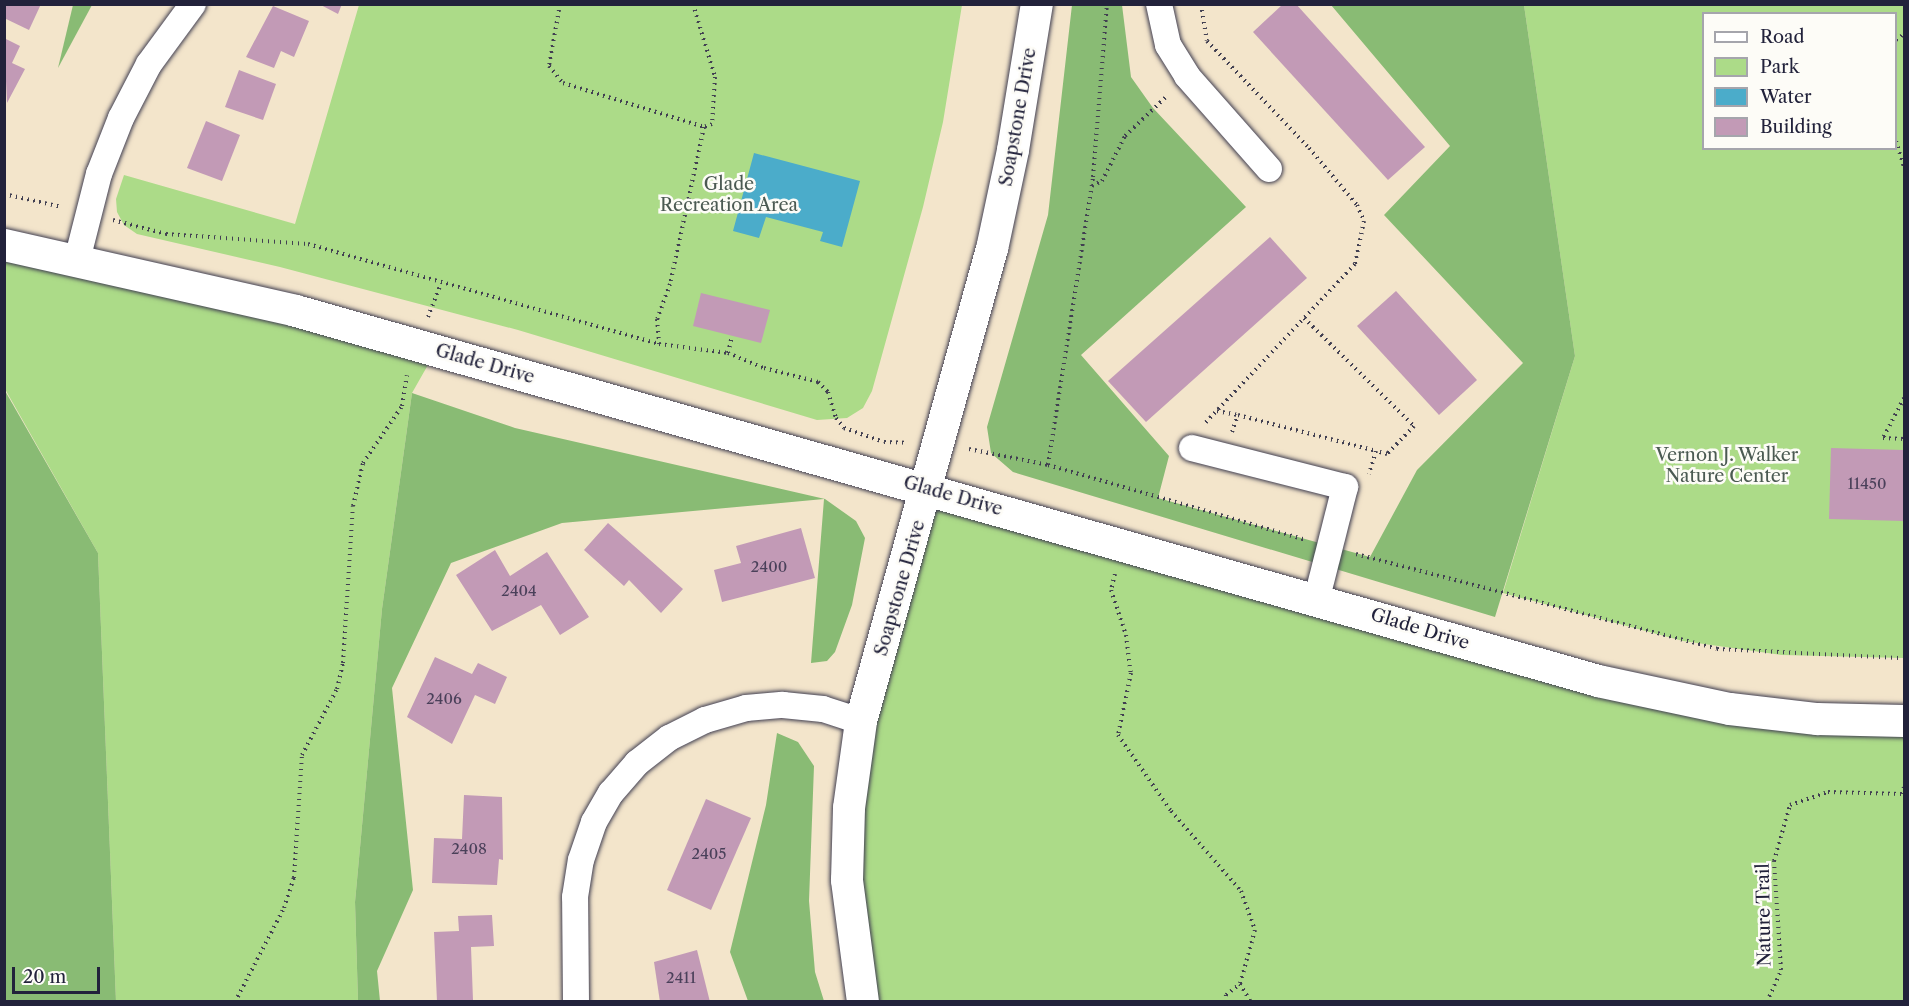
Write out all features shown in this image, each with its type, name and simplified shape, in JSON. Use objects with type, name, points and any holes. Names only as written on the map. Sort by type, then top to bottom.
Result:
[{"type":"street","points":[[77,260],[99,174],[121,118],[149,64],[193,4]]},
{"type":"street","name":"Soapstone Drive","points":[[863,1002],[847,880],[849,808],[861,721],[928,489],[992,249],[1037,4]]},
{"type":"street","points":[[1159,4],[1168,45],[1187,76],[1269,169]]},
{"type":"street","name":"Glade Drive","points":[[4,246],[77,260],[296,311],[1317,598],[1598,681],[1671,698],[1817,719],[1905,721]]},
{"type":"street","points":[[1192,448],[1345,487],[1317,598]]},
{"type":"street","points":[[576,1002],[574,897],[581,860],[594,822],[611,793],[637,763],[669,738],[705,720],[746,708],[783,705],[823,709],[861,721]]},
{"type":"path","points":[[560,4],[549,66],[563,82],[704,127],[712,124],[715,77],[693,4]]},
{"type":"path","points":[[1048,465],[1091,186],[1107,4]]},
{"type":"path","points":[[1192,448],[1196,432],[1355,264],[1364,234],[1363,214],[1309,148],[1207,40],[1201,4]]},
{"type":"path","points":[[1091,186],[1101,181],[1125,136],[1187,76]]},
{"type":"path","points":[[659,344],[657,319],[670,284],[704,127]]},
{"type":"path","points":[[1897,144],[1905,168]]},
{"type":"path","points":[[4,194],[166,234],[308,244],[440,285],[659,344],[728,353],[764,368],[818,382],[828,392],[837,418],[854,434],[875,436],[884,442],[940,445],[1048,465],[1330,546],[1718,649],[1905,658]]},
{"type":"path","points":[[235,1002],[284,908],[294,878],[302,755],[337,689],[343,663],[353,506],[363,463],[402,406],[418,346],[440,285]]},
{"type":"path","points":[[1217,411],[1387,454],[1414,426],[1304,318]]},
{"type":"path","points":[[728,353],[732,336]]},
{"type":"path","points":[[1905,398],[1883,438],[1905,439]]},
{"type":"path","points":[[1230,440],[1238,416]]},
{"type":"path","points":[[1367,483],[1376,451]]},
{"type":"path","points":[[1122,544],[1111,590],[1126,636],[1131,673],[1118,735],[1171,810],[1241,891],[1255,930],[1240,984],[1226,995],[1225,1002]]},
{"type":"path","name":"Nature Trail","points":[[1767,1002],[1781,970],[1774,861],[1790,805],[1828,792],[1902,794],[1905,787]]},
{"type":"path","points":[[1240,984],[1251,1002]]},
{"type":"green space","points":[[73,5],[92,5],[58,68]]},
{"type":"green space","name":"Glade Recreation Area","points":[[359,5],[962,5],[943,122],[923,207],[872,391],[863,408],[847,418],[817,420],[518,330],[280,267],[137,234],[124,225],[117,212],[116,199],[124,175],[295,224]]},
{"type":"green space","points":[[1072,5],[1122,5],[1131,77],[1153,108],[1246,207],[1081,355],[1169,456],[1158,498],[1370,557],[1417,470],[1523,363],[1384,215],[1450,146],[1331,5],[1524,5],[1575,356],[1495,617],[1013,472],[991,453],[987,427],[1048,215]]},
{"type":"green space","name":"Vernon J. Walker Nature Center","points":[[1524,5],[1904,5],[1904,658],[1782,655],[1683,641],[1503,593],[1575,356]]},
{"type":"green space","points":[[4,247],[437,349],[412,393],[382,609],[355,902],[358,1001],[116,1001],[98,553],[5,389]]},
{"type":"green space","points":[[4,389],[98,553],[116,1001],[5,1001]]},
{"type":"green space","points":[[412,393],[515,428],[825,499],[856,521],[865,538],[852,605],[835,652],[827,661],[811,663],[824,499],[562,523],[451,563],[392,688],[413,890],[377,971],[380,1001],[358,1001],[355,902],[382,609]]},
{"type":"green space","points":[[929,489],[1598,681],[1904,721],[1904,1001],[863,1002],[848,842]]},
{"type":"green space","points":[[777,733],[798,742],[814,766],[809,901],[815,972],[824,1001],[748,1001],[730,952],[766,805]]},
{"type":"water","points":[[754,153],[860,181],[842,247],[820,241],[823,232],[766,217],[759,238],[733,231]]},
{"type":"building","points":[[4,4],[41,4],[29,30],[4,18]]},
{"type":"building","points":[[319,4],[342,4],[338,14]]},
{"type":"building","points":[[1283,4],[1296,4],[1425,147],[1388,180],[1253,32]]},
{"type":"building","points":[[273,6],[309,21],[294,57],[281,51],[274,68],[246,57]]},
{"type":"building","points":[[4,38],[20,46],[12,63],[25,69],[7,103]]},
{"type":"building","points":[[239,70],[276,84],[263,120],[225,107]]},
{"type":"building","points":[[206,121],[240,135],[222,181],[187,168]]},
{"type":"building","points":[[1270,237],[1307,278],[1146,422],[1108,381]]},
{"type":"building","points":[[1396,291],[1477,380],[1439,415],[1357,326]]},
{"type":"building","points":[[701,293],[770,310],[761,343],[693,326]]},
{"type":"building","points":[[1831,448],[1904,450],[1904,521],[1829,519]]},
{"type":"building","points":[[608,523],[683,589],[661,613],[629,580],[624,586],[584,550]]},
{"type":"building","points":[[801,528],[815,578],[722,602],[714,570],[741,563],[736,546]]},
{"type":"building","points":[[495,550],[510,576],[547,552],[589,617],[560,635],[541,605],[492,631],[456,575]]},
{"type":"building","points":[[435,657],[472,674],[478,663],[507,677],[495,704],[475,695],[452,744],[407,717]]},
{"type":"building","points":[[464,795],[502,797],[503,860],[499,859],[497,885],[432,883],[434,838],[462,839]]},
{"type":"building","points":[[706,799],[751,818],[711,910],[667,890]]},
{"type":"building","points":[[492,915],[494,946],[471,947],[473,1000],[437,1002],[434,932],[459,931],[458,916]]},
{"type":"building","points":[[697,950],[710,1002],[660,1002],[654,962]]}]
